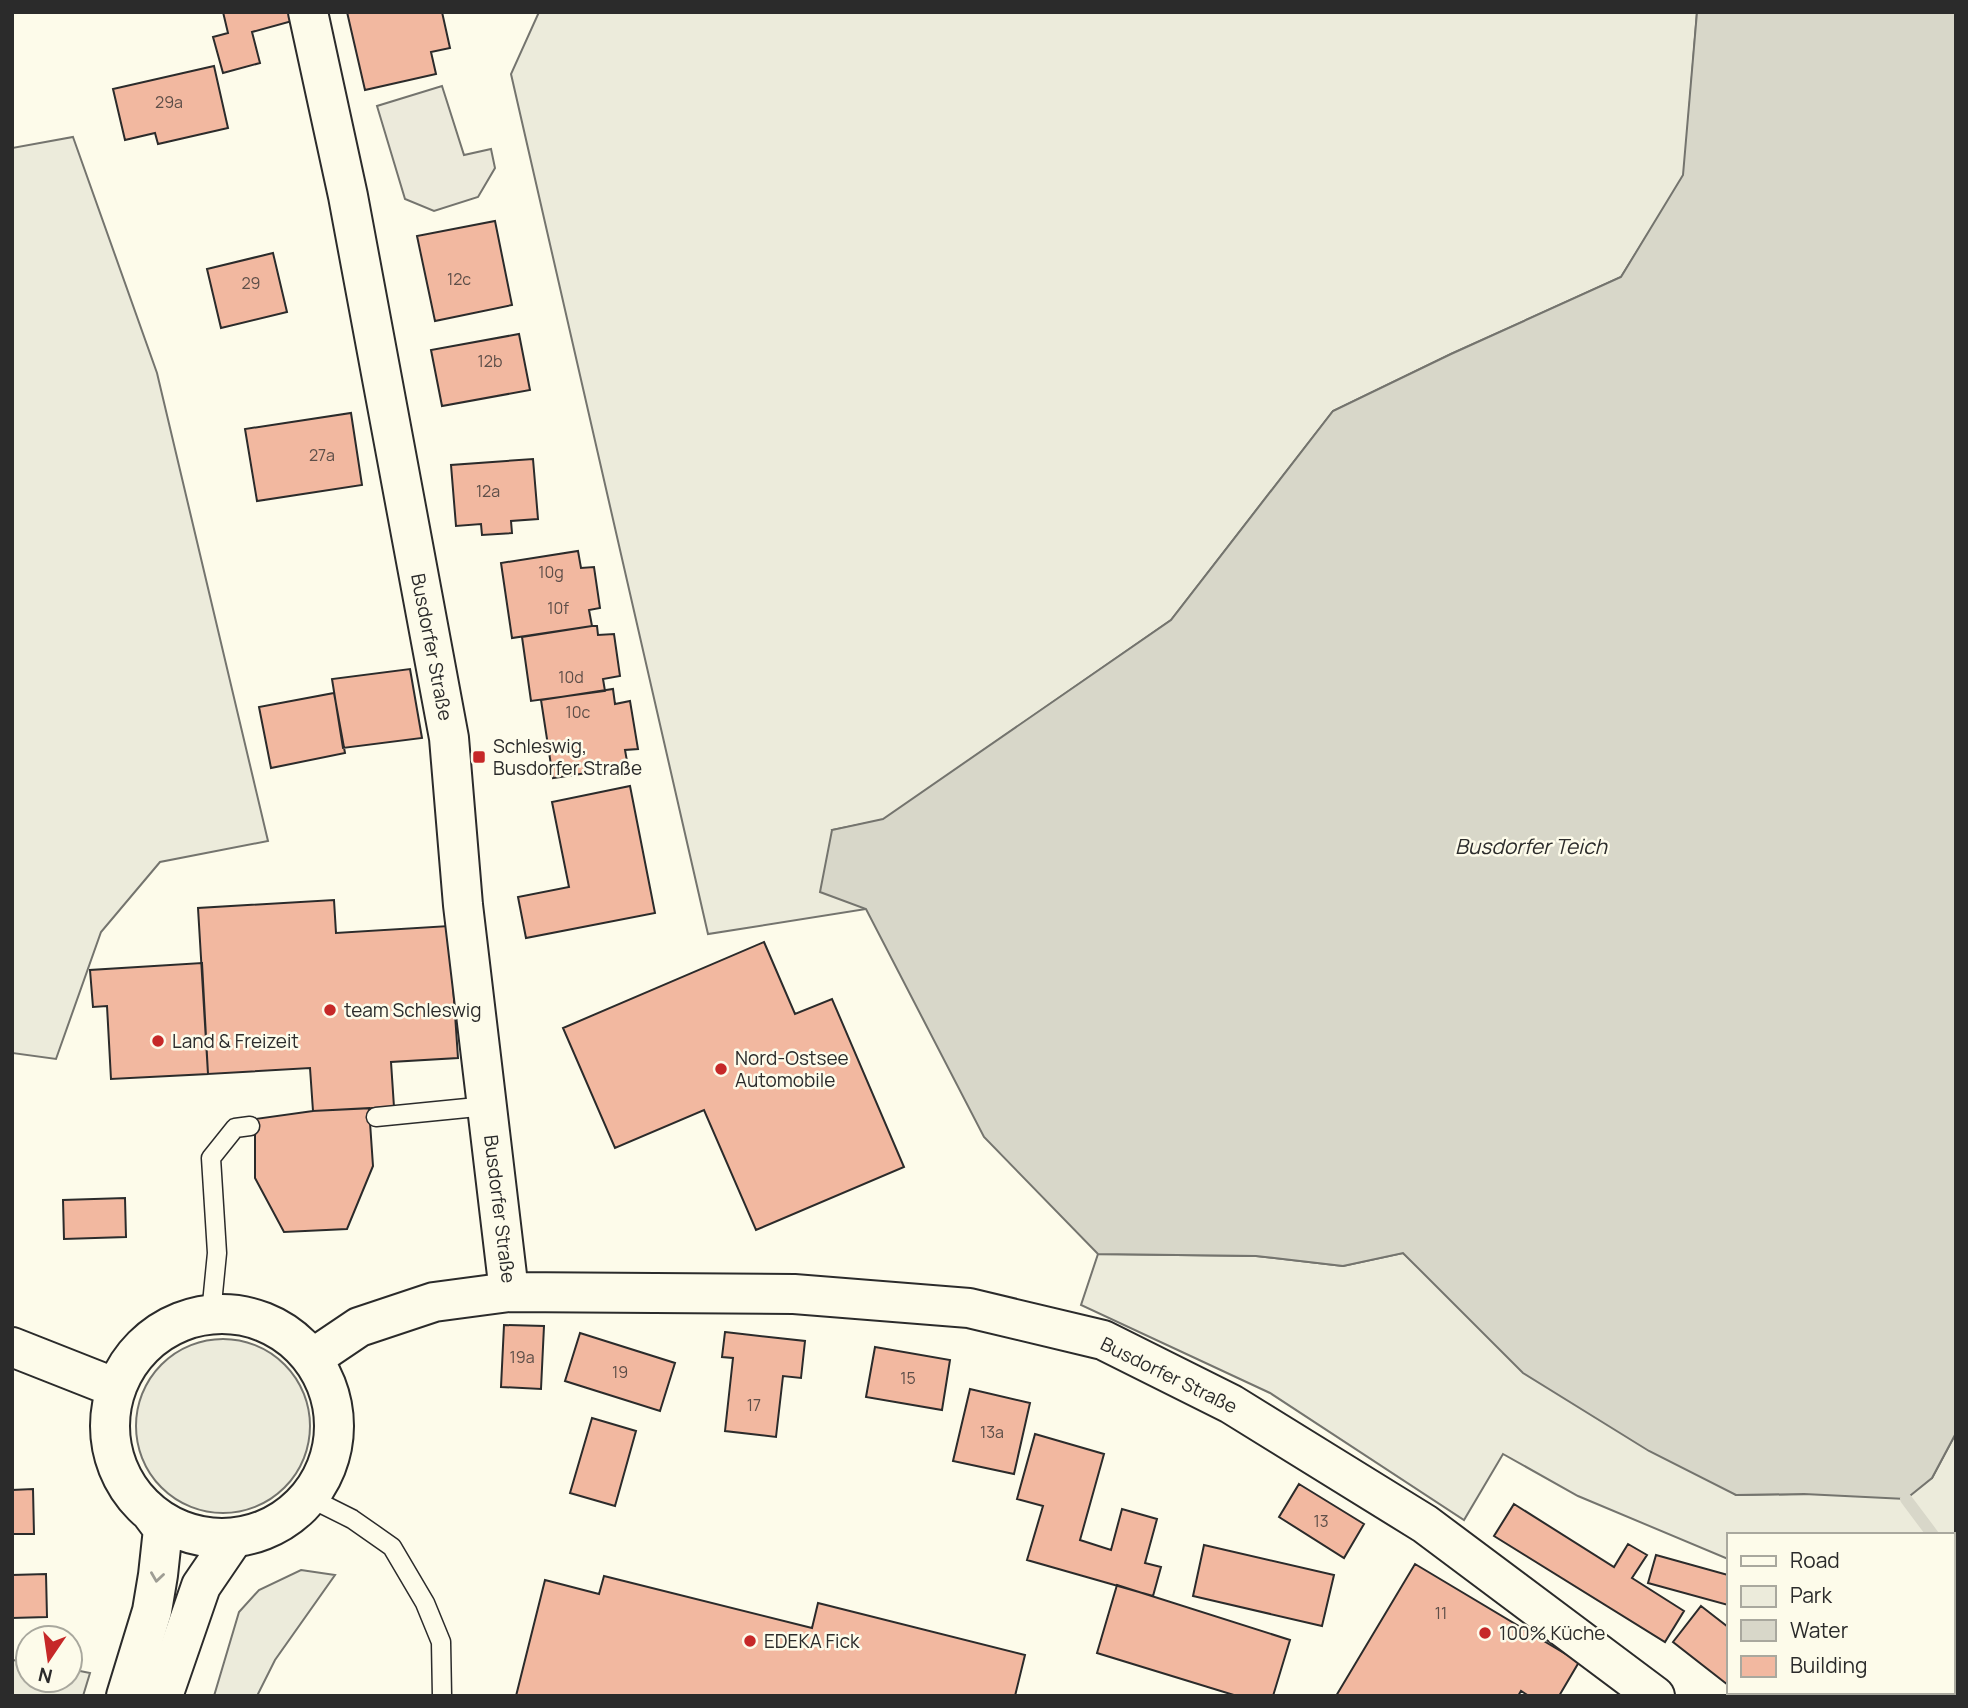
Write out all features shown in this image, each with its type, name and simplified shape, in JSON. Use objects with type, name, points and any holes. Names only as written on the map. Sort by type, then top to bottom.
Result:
[{"type":"main road","name":"Busdorfer Straße","points":[[308,12],[350,209],[449,738],[463,905],[509,1292],[807,1295],[970,1308],[1103,1340],[1231,1404],[1425,1524],[1655,1696]]},
{"type":"main road","points":[[313,1358],[359,1327],[434,1302],[509,1292]]},
{"type":"main road","points":[[126,1696],[152,1611],[163,1528],[127,1488],[113,1455],[110,1422],[116,1388],[131,1360],[153,1337],[180,1321],[211,1314],[249,1317],[285,1332],[313,1358],[330,1391],[336,1428],[329,1466],[310,1498],[280,1523],[262,1532],[233,1539],[203,1538],[175,1529],[150,1513]]},
{"type":"main road","points":[[12,1347],[116,1388]]},
{"type":"main road","points":[[163,1696],[201,1586],[233,1539]]},
{"type":"lane","points":[[376,1117],[487,1106]]},
{"type":"lane","points":[[211,1314],[217,1253],[211,1158],[235,1128],[250,1126]]},
{"type":"lane","points":[[310,1498],[352,1519],[392,1546],[425,1603],[441,1642],[442,1696]]},
{"type":"green space","points":[[539,12],[1697,12],[1684,176],[1621,277],[1333,411],[1171,620],[883,820],[832,830],[866,909],[708,934],[511,74]]},
{"type":"green space","points":[[73,137],[157,373],[268,841],[160,862],[101,932],[56,1059],[12,1053],[12,148]]},
{"type":"green space","points":[[1403,1253],[1433,1281],[1736,1495],[1804,1494],[1932,1478],[1956,1433],[1956,1547],[1954,1533],[1727,1533],[1727,1559],[1578,1496],[1503,1454],[1464,1520],[1270,1393],[1081,1305],[1098,1254],[1256,1256],[1343,1266]]},
{"type":"green space","points":[[223,1339],[256,1346],[285,1364],[303,1393],[310,1426],[303,1459],[285,1488],[256,1506],[223,1513],[190,1506],[161,1488],[143,1459],[136,1426],[143,1393],[161,1364],[190,1346]]},
{"type":"green space","points":[[301,1570],[335,1575],[275,1660],[257,1696],[214,1696],[239,1612],[259,1590]]},
{"type":"green space","points":[[12,1660],[14,1694],[84,1694],[83,1696],[12,1696]]},
{"type":"green space","points":[[84,1672],[90,1673],[84,1693]]},
{"type":"shaded area","points":[[442,86],[464,155],[491,149],[495,168],[478,197],[434,211],[405,199],[377,106]]},
{"type":"water","name":"Busdorfer Teich","points":[[1697,12],[1956,12],[1956,1433],[1932,1478],[1906,1499],[1804,1494],[1736,1495],[1649,1451],[1523,1373],[1403,1253],[1343,1266],[1256,1256],[1098,1254],[984,1137],[866,909],[820,892],[832,830],[883,819],[1171,620],[1333,411],[1621,277],[1683,175]]},
{"type":"building","points":[[223,12],[302,12],[303,18],[252,32],[260,63],[223,73],[213,37],[228,33]]},
{"type":"building","points":[[347,12],[442,12],[450,48],[431,52],[436,74],[365,90]]},
{"type":"building","points":[[214,66],[228,128],[158,144],[155,133],[125,140],[113,89]]},
{"type":"building","points":[[495,221],[512,305],[435,321],[417,236]]},
{"type":"building","points":[[273,253],[287,312],[221,328],[207,269]]},
{"type":"building","points":[[519,334],[530,390],[442,406],[431,350]]},
{"type":"building","points":[[351,413],[362,485],[257,501],[245,429]]},
{"type":"building","points":[[533,459],[538,519],[511,521],[512,533],[482,535],[481,524],[456,526],[451,465]]},
{"type":"building","points":[[578,551],[581,568],[594,567],[600,608],[589,610],[592,626],[512,638],[501,563]]},
{"type":"building","points":[[597,626],[598,635],[614,634],[620,676],[603,679],[605,691],[531,701],[522,637]]},
{"type":"building","points":[[410,669],[422,738],[343,748],[332,679]]},
{"type":"building","points":[[613,689],[615,704],[630,701],[638,749],[625,750],[628,767],[553,778],[541,700]]},
{"type":"building","points":[[334,693],[345,753],[271,768],[259,707]]},
{"type":"building","points":[[630,786],[655,913],[526,938],[518,897],[569,887],[552,802]]},
{"type":"building","name":"team Schleswig","points":[[334,900],[336,933],[449,926],[458,1058],[391,1062],[394,1107],[313,1111],[310,1068],[208,1074],[198,908]]},
{"type":"building","name":"Nord-Ostsee Automobile","points":[[764,942],[795,1014],[832,999],[904,1167],[756,1230],[704,1110],[615,1148],[563,1028]]},
{"type":"building","name":"Land & Freizeit","points":[[202,963],[208,1074],[111,1079],[107,1006],[93,1007],[90,970]]},
{"type":"building","points":[[369,1108],[373,1166],[347,1229],[284,1232],[255,1178],[255,1119],[313,1111]]},
{"type":"building","points":[[125,1198],[126,1237],[64,1239],[63,1200]]},
{"type":"building","points":[[504,1325],[544,1326],[541,1389],[501,1387]]},
{"type":"building","points":[[725,1332],[805,1341],[801,1378],[783,1376],[776,1437],[725,1431],[733,1358],[722,1357]]},
{"type":"building","points":[[580,1333],[675,1363],[660,1411],[565,1381]]},
{"type":"building","points":[[875,1347],[950,1360],[942,1410],[866,1397]]},
{"type":"building","points":[[970,1389],[1030,1403],[1014,1474],[953,1461]]},
{"type":"building","points":[[592,1418],[636,1431],[615,1506],[570,1493]]},
{"type":"building","points":[[1035,1434],[1104,1454],[1080,1540],[1111,1550],[1122,1509],[1157,1519],[1145,1563],[1161,1567],[1153,1596],[1027,1560],[1043,1506],[1017,1499]]},
{"type":"building","points":[[1299,1484],[1364,1524],[1344,1558],[1279,1517]]},
{"type":"building","points":[[33,1489],[34,1534],[12,1534],[12,1490]]},
{"type":"building","points":[[1514,1504],[1614,1567],[1628,1544],[1647,1555],[1632,1578],[1684,1611],[1665,1642],[1494,1536]]},
{"type":"building","points":[[1204,1545],[1334,1575],[1322,1626],[1193,1596]]},
{"type":"building","points":[[1656,1555],[1727,1575],[1727,1605],[1648,1583]]},
{"type":"building","points":[[1415,1564],[1579,1662],[1559,1696],[1529,1696],[1521,1691],[1518,1696],[1336,1696]]},
{"type":"building","points":[[46,1574],[47,1617],[12,1618],[12,1575]]},
{"type":"building","name":"EDEKA Fick","points":[[604,1576],[812,1628],[818,1603],[1025,1655],[1015,1696],[516,1696],[545,1580],[599,1594]]},
{"type":"building","points":[[1117,1585],[1290,1640],[1273,1696],[1237,1696],[1097,1653]]},
{"type":"building","points":[[1701,1606],[1727,1626],[1727,1684],[1673,1642]]},
{"type":"building","points":[[1954,1660],[1956,1696],[1853,1696],[1954,1694]]},
{"type":"building","points":[[1788,1694],[1833,1694],[1826,1696]]},
{"type":"waterway","points":[[1906,1499],[1932,1533]]},
{"type":"waterway","points":[[1954,1588],[1956,1594]]},
{"type":"place","name":"Schleswig, Busdorfer Straße","points":[[479,757]]},
{"type":"place","name":"team Schleswig","points":[[330,1010]]},
{"type":"place","name":"Land & Freizeit","points":[[158,1041]]},
{"type":"place","name":"Nord-Ostsee Automobile","points":[[721,1069]]},
{"type":"place","name":"100% Küche","points":[[1485,1633]]},
{"type":"place","name":"EDEKA Fick","points":[[750,1641]]}]
